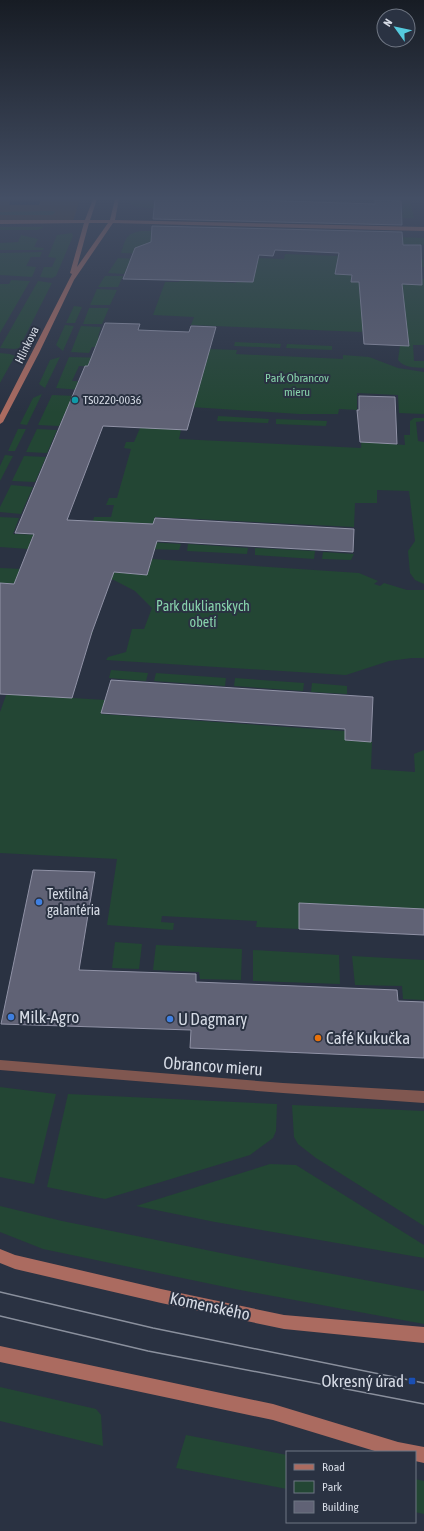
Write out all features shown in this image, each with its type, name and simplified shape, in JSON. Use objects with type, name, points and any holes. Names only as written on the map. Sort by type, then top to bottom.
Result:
[{"type":"main road","name":"Hlinkova","points":[[0,422],[33,359],[74,270]]},
{"type":"main road","name":"Hlinkova","points":[[72,277],[77,270]]},
{"type":"main road","name":"Komenského","points":[[0,1256],[15,1262],[161,1296],[284,1322],[424,1335]]},
{"type":"main road","points":[[0,1354],[274,1412],[403,1451]]},
{"type":"street","name":"Obrancov mieru","points":[[0,1066],[424,1097]]},
{"type":"green space","points":[[0,270],[35,270],[32,277],[0,275]]},
{"type":"green space","points":[[43,270],[58,270],[56,276],[52,278],[40,277]]},
{"type":"green space","points":[[110,270],[126,270],[124,274],[108,273]]},
{"type":"green space","points":[[183,270],[187,270],[200,281],[236,283],[253,282],[255,270],[336,270],[336,274],[351,275],[351,282],[422,284],[422,279],[424,279],[424,345],[413,345],[414,361],[424,361],[424,368],[410,367],[400,363],[398,360],[400,345],[363,327],[362,332],[191,325],[194,317],[153,315],[165,282],[179,282]]},
{"type":"green space","points":[[105,276],[123,276],[118,287],[98,287]]},
{"type":"green space","points":[[11,280],[30,281],[0,333],[0,284],[9,284]]},
{"type":"green space","points":[[38,281],[52,283],[19,348],[0,348]]},
{"type":"green space","points":[[97,289],[117,290],[110,305],[90,305]]},
{"type":"green space","points":[[74,306],[82,307],[75,323],[66,323]]},
{"type":"green space","points":[[89,308],[109,308],[102,324],[83,324]]},
{"type":"green space","points":[[65,325],[74,326],[63,351],[56,345]]},
{"type":"green space","points":[[81,326],[101,327],[98,337],[124,338],[111,347],[92,347],[89,353],[71,352]]},
{"type":"green space","points":[[235,342],[281,344],[280,348],[234,346]]},
{"type":"green space","points":[[287,344],[332,346],[332,350],[286,348]]},
{"type":"green space","name":"Park Obrancov mieru","points":[[207,349],[237,350],[236,354],[343,359],[343,355],[369,357],[398,368],[424,372],[424,414],[399,413],[398,395],[357,393],[357,410],[339,409],[338,414],[299,414],[191,407]]},
{"type":"green space","points":[[0,353],[15,356],[0,383]]},
{"type":"green space","points":[[60,357],[45,388],[39,384],[50,360]]},
{"type":"green space","points":[[69,357],[109,358],[109,367],[79,366],[72,381],[93,382],[81,390],[56,388]]},
{"type":"green space","points":[[42,394],[27,425],[20,424],[33,398]]},
{"type":"green space","points":[[52,395],[101,397],[64,415],[59,426],[38,425]]},
{"type":"green space","points":[[218,416],[269,419],[268,423],[217,421]]},
{"type":"green space","points":[[414,418],[424,418],[424,421],[416,422],[418,441],[424,442],[424,584],[415,580],[410,573],[408,551],[415,541],[409,491],[377,490],[377,503],[355,503],[354,527],[155,517],[153,524],[93,521],[94,517],[111,517],[114,505],[106,505],[109,498],[117,498],[131,449],[124,448],[126,442],[134,442],[140,428],[183,421],[179,439],[361,448],[362,432],[364,442],[405,445],[404,435],[410,435],[410,421]]},
{"type":"green space","points":[[276,419],[327,421],[326,426],[276,424]]},
{"type":"green space","points":[[18,429],[26,429],[15,451],[8,451]]},
{"type":"green space","points":[[37,429],[57,430],[47,453],[26,452]]},
{"type":"green space","points":[[5,455],[13,456],[0,481],[0,466]]},
{"type":"green space","points":[[24,456],[46,457],[35,482],[12,481]]},
{"type":"green space","points":[[11,485],[33,487],[21,514],[0,512],[0,507]]},
{"type":"green space","points":[[0,517],[19,518],[13,534],[47,535],[46,537],[32,537],[28,549],[0,547]]},
{"type":"green space","points":[[148,542],[181,544],[179,550],[146,549]]},
{"type":"green space","points":[[188,544],[248,548],[247,554],[187,551]]},
{"type":"green space","points":[[255,548],[315,551],[314,559],[255,555]]},
{"type":"green space","points":[[323,552],[354,554],[351,560],[322,559]]},
{"type":"green space","name":"Park duklianskych obetí","points":[[152,559],[359,573],[378,581],[374,584],[380,586],[384,583],[407,590],[424,590],[424,658],[389,661],[346,675],[106,660],[108,657],[126,652],[132,629],[144,629],[152,608],[135,591],[110,578],[112,572],[147,575]]},
{"type":"green space","points":[[0,568],[23,569],[21,584],[0,583]]},
{"type":"green space","points":[[42,570],[94,574],[110,578],[89,577],[71,631],[93,632],[91,635],[0,628],[1,616],[21,616],[24,612],[63,614],[72,588],[32,585],[38,572]]},
{"type":"green space","points":[[111,670],[148,673],[146,681],[109,678]]},
{"type":"green space","points":[[14,673],[24,695],[105,700],[101,714],[345,731],[345,740],[372,742],[371,769],[415,772],[414,754],[424,750],[424,909],[299,903],[299,929],[256,927],[257,921],[162,916],[161,922],[174,923],[173,930],[107,925],[117,859],[0,853],[0,712]]},
{"type":"green space","points":[[156,673],[226,678],[225,686],[154,681]]},
{"type":"green space","points":[[235,678],[304,683],[303,691],[234,686]]},
{"type":"green space","points":[[312,683],[347,686],[347,694],[311,692]]},
{"type":"green space","points":[[115,942],[142,944],[139,969],[112,968]]},
{"type":"green space","points":[[156,945],[242,949],[241,980],[200,979],[199,972],[153,970]]},
{"type":"green space","points":[[253,950],[339,955],[340,984],[253,981]]},
{"type":"green space","points":[[352,956],[424,960],[424,1000],[403,999],[402,986],[355,985]]},
{"type":"green space","points":[[0,1087],[56,1094],[34,1184],[0,1177]]},
{"type":"green space","points":[[68,1094],[277,1104],[276,1131],[273,1138],[250,1155],[105,1199],[47,1187]]},
{"type":"green space","points":[[292,1105],[424,1111],[424,1226],[316,1158],[298,1144],[294,1137]]},
{"type":"green space","points":[[270,1164],[296,1165],[424,1245],[424,1258],[215,1222],[136,1206]]},
{"type":"green space","points":[[0,1206],[62,1221],[241,1257],[424,1291],[424,1324],[235,1289],[43,1249],[0,1232]]},
{"type":"green space","points":[[0,1387],[96,1409],[101,1415],[103,1446],[0,1421]]},
{"type":"green space","points":[[186,1435],[286,1455],[286,1489],[176,1468]]},
{"type":"green space","points":[[416,1479],[424,1481],[424,1514],[416,1512]]},
{"type":"building","points":[[126,270],[256,270],[253,282],[123,279]]},
{"type":"building","points":[[336,270],[422,270],[422,285],[402,284],[409,346],[364,344],[359,282],[351,282],[352,275],[335,274]]},
{"type":"building","points":[[105,323],[140,324],[138,330],[189,332],[191,326],[216,327],[187,430],[103,426],[67,520],[153,524],[155,518],[354,529],[353,552],[157,541],[147,575],[114,572],[92,632],[72,698],[0,694],[0,583],[14,584],[34,534],[15,533],[85,366],[88,366]]},
{"type":"building","points":[[359,396],[395,397],[397,444],[360,442],[357,410],[359,410]]},
{"type":"building","points":[[111,680],[373,697],[371,742],[345,740],[345,729],[101,713]]},
{"type":"building","points":[[33,870],[95,872],[79,970],[196,974],[196,982],[397,990],[398,1001],[424,1002],[424,1058],[190,1048],[191,1030],[1,1024]]},
{"type":"building","points":[[299,903],[424,909],[424,935],[299,929]]},
{"type":"tram line","points":[[0,1292],[153,1328],[424,1383]]},
{"type":"tram line","points":[[0,1316],[148,1351],[424,1404]]},
{"type":"place","name":"TS0220-0036","points":[[75,400]]},
{"type":"place","name":"Textilná galantéria","points":[[39,902]]},
{"type":"place","name":"Milk-Agro","points":[[11,1017]]},
{"type":"place","name":"U Dagmary","points":[[170,1019]]},
{"type":"place","name":"Café Kukučka","points":[[318,1038]]},
{"type":"place","name":"Okresný úrad","points":[[412,1381]]}]
